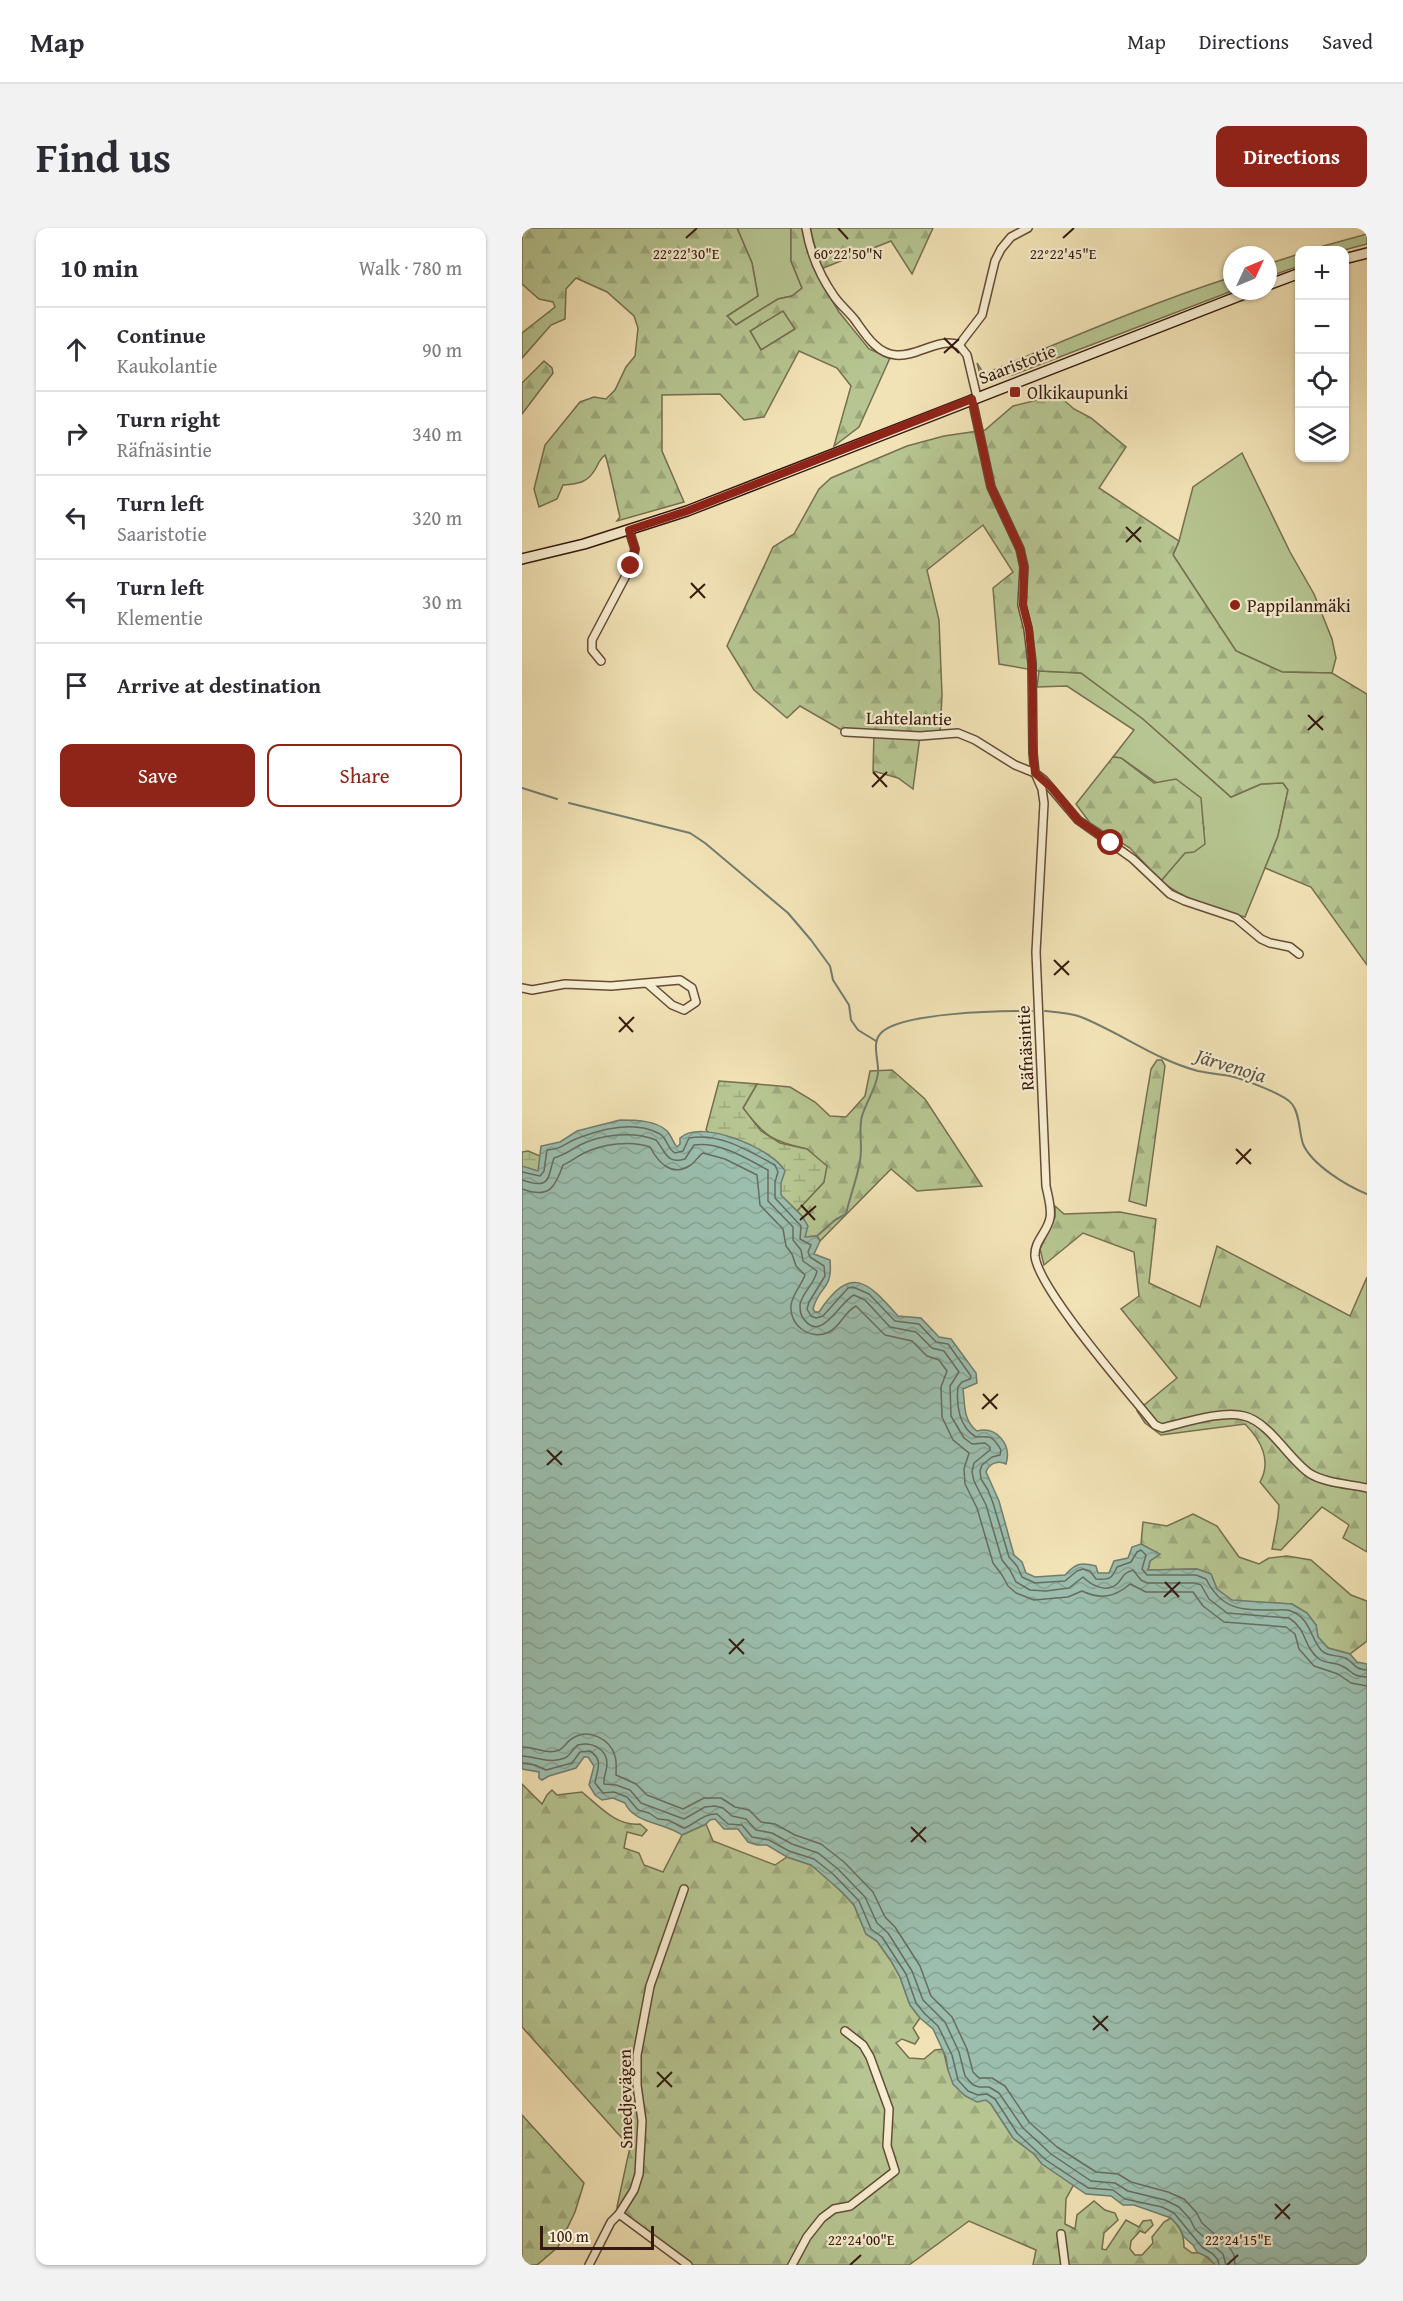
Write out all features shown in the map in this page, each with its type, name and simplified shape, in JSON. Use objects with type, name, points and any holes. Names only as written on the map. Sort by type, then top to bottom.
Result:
[{"type":"main road","points":[[1349,258],[1367,253]]},
{"type":"main road","points":[[1277,282],[1295,275]]},
{"type":"main road","name":"Saaristotie","points":[[522,559],[584,544],[687,511],[1229,300]]},
{"type":"street","points":[[806,228],[812,254],[835,298],[873,343],[894,355],[907,354],[945,343],[952,342],[959,345],[982,315],[1000,249],[1011,237],[1028,228]]},
{"type":"street","name":"Räfnäsintie","points":[[959,345],[967,355],[991,487],[1020,549],[1024,567],[1023,605],[1029,629],[1032,663],[1033,753],[1035,773],[1042,789],[1044,803],[1036,952],[1046,1186],[1051,1217],[1036,1244],[1035,1257],[1039,1269],[1052,1292],[1086,1339],[1155,1425],[1162,1428],[1205,1418],[1244,1416],[1257,1422],[1311,1474],[1367,1488]]},
{"type":"street","points":[[601,661],[592,650],[592,640],[631,566],[635,549],[629,530]]},
{"type":"street","name":"Lahtelantie","points":[[845,732],[909,736],[958,733],[993,750],[1015,765],[1035,773],[1052,788],[1078,820],[1133,859],[1170,894],[1236,918],[1261,939],[1290,947],[1299,954]]},
{"type":"street","points":[[522,988],[532,990],[565,984],[611,986],[680,981],[692,988],[696,1002],[684,1010],[672,1005],[648,984]]},
{"type":"street","name":"Smedjevägen","points":[[589,2265],[611,2222],[620,2214],[634,2190],[639,2174],[642,2121],[637,2085],[637,2055],[642,2019],[650,1986],[684,1889]]},
{"type":"street","points":[[792,2265],[807,2237],[822,2218],[834,2209],[850,2206],[895,2171],[887,2146],[889,2109],[870,2057],[863,2045],[845,2031]]},
{"type":"street","points":[[620,2214],[688,2265]]},
{"type":"street","points":[[1061,2234],[1065,2265]]},
{"type":"green space","points":[[524,228],[737,228],[752,263],[758,296],[727,316],[736,325],[778,299],[792,296],[802,288],[791,261],[791,228],[802,228],[810,258],[839,312],[869,349],[890,358],[859,427],[834,446],[851,386],[837,368],[799,351],[764,417],[744,420],[720,394],[662,395],[662,451],[684,502],[617,521],[620,517],[605,455],[586,480],[563,485],[557,499],[539,507],[534,489],[545,445],[580,402],[594,397],[606,399],[615,390],[626,367],[635,356],[638,328],[634,316],[607,292],[576,278],[566,289],[565,319],[551,325],[522,358],[522,333],[555,307],[553,302],[539,299],[522,284],[522,232]],"holes":[[[783,311],[795,329],[761,350],[750,331]]]},
{"type":"green space","points":[[737,228],[791,228],[791,261],[802,288],[792,296],[778,299],[736,325],[727,316],[758,296],[752,263]]},
{"type":"green space","points":[[810,228],[933,228],[912,274],[891,241],[821,269]]},
{"type":"green space","points":[[1367,234],[1367,244],[1349,249],[1349,246],[1324,246]]},
{"type":"green space","points":[[1295,255],[1295,267],[1277,274],[1277,261]]},
{"type":"green space","points":[[1223,280],[1223,294],[1015,374],[986,383],[982,381],[977,363],[984,374],[1076,335]]},
{"type":"green space","points":[[783,310],[795,329],[761,350],[750,331]]},
{"type":"green space","points":[[544,361],[552,368],[553,373],[522,414],[522,383]]},
{"type":"green space","points":[[1058,395],[1126,447],[1099,488],[1179,541],[1173,555],[1236,651],[1282,672],[1332,673],[1367,694],[1367,965],[1311,887],[1265,868],[1278,836],[1288,790],[1283,783],[1261,784],[1231,797],[1143,719],[1081,673],[1039,671],[999,664],[993,588],[1013,572],[983,525],[927,570],[939,620],[942,695],[940,734],[920,736],[913,789],[898,778],[873,771],[874,733],[845,732],[800,706],[787,718],[754,690],[727,646],[773,547],[794,534],[819,489],[831,478],[907,446],[944,436],[985,430],[1013,406]]},
{"type":"green space","points":[[1242,453],[1290,552],[1314,594],[1332,639],[1336,658],[1332,673],[1282,672],[1236,651],[1173,555],[1179,541],[1193,487]]},
{"type":"green space","points":[[1039,671],[1081,673],[1143,719],[1231,797],[1261,784],[1283,783],[1288,790],[1278,836],[1245,917],[1191,899],[1161,881],[1204,829],[1201,814],[1121,758],[1113,757],[1134,730],[1067,686],[1037,687]]},
{"type":"green space","points":[[1113,757],[1121,758],[1154,783],[1176,779],[1201,798],[1205,844],[1194,852],[1185,853],[1161,881],[1130,848],[1090,823],[1076,804]]},
{"type":"green space","points":[[1157,1060],[1162,1060],[1165,1066],[1146,1206],[1129,1201],[1151,1069]]},
{"type":"green space","points":[[892,1070],[925,1099],[982,1186],[917,1191],[891,1169],[820,1241],[817,1236],[805,1237],[802,1216],[797,1211],[824,1182],[807,1149],[770,1136],[757,1126],[743,1108],[757,1084],[790,1087],[815,1102],[830,1116],[846,1117],[865,1096],[870,1071]]},
{"type":"green space","points":[[719,1081],[757,1084],[743,1108],[761,1131],[780,1143],[807,1149],[827,1166],[824,1182],[797,1211],[706,1130]]},
{"type":"green space","points":[[528,1151],[540,1156],[542,1190],[522,1207],[522,1152]]},
{"type":"green space","points":[[1055,1206],[1064,1214],[1120,1212],[1156,1219],[1149,1283],[1200,1307],[1217,1246],[1350,1316],[1367,1277],[1367,1552],[1343,1538],[1349,1525],[1322,1507],[1281,1550],[1272,1549],[1279,1505],[1260,1482],[1265,1466],[1263,1451],[1256,1437],[1245,1424],[1161,1435],[1145,1423],[1137,1411],[1177,1378],[1121,1309],[1139,1296],[1134,1252],[1083,1233],[1044,1265],[1040,1249],[1055,1217]]},
{"type":"green space","points":[[1193,1514],[1217,1526],[1239,1557],[1259,1564],[1269,1558],[1287,1556],[1311,1560],[1351,1595],[1367,1601],[1367,1641],[1350,1654],[1328,1648],[1318,1637],[1316,1625],[1307,1613],[1292,1604],[1232,1601],[1217,1589],[1211,1574],[1197,1569],[1148,1570],[1150,1561],[1159,1554],[1141,1544],[1143,1522],[1167,1526]]},
{"type":"green space","points":[[522,1784],[542,1804],[552,1790],[557,1795],[582,1792],[616,1819],[640,1824],[647,1830],[642,1836],[627,1832],[624,1848],[639,1853],[644,1865],[663,1872],[682,1835],[706,1824],[713,1841],[775,1865],[787,1857],[811,1865],[829,1879],[854,1905],[866,1934],[877,1941],[891,1961],[900,1977],[910,2005],[920,2018],[913,2028],[919,2038],[915,2044],[902,2039],[896,2043],[909,2058],[924,2059],[935,2050],[943,2049],[948,2070],[991,2104],[1013,2138],[1034,2154],[1042,2164],[1074,2184],[1066,2199],[1065,2224],[1075,2229],[1077,2215],[1094,2201],[1105,2210],[1115,2213],[1118,2220],[1104,2233],[1102,2249],[1106,2250],[1126,2220],[1139,2227],[1143,2221],[1151,2220],[1153,2225],[1145,2233],[1140,2231],[1131,2241],[1130,2249],[1135,2255],[1142,2255],[1153,2243],[1152,2237],[1164,2222],[1171,2218],[1181,2231],[1184,2247],[1192,2253],[1205,2256],[1215,2265],[1033,2265],[1036,2250],[969,2221],[909,2265],[688,2265],[619,2214],[617,2207],[630,2147],[522,2027]]},
{"type":"green space","points":[[522,2115],[584,2183],[575,2212],[558,2247],[537,2265],[522,2265]]},
{"type":"water","points":[[620,1120],[645,1121],[662,1127],[677,1147],[680,1144],[680,1138],[690,1133],[719,1134],[752,1146],[778,1162],[785,1171],[781,1183],[781,1195],[802,1216],[808,1226],[805,1237],[817,1236],[820,1241],[814,1254],[830,1260],[828,1283],[816,1301],[813,1309],[815,1312],[819,1312],[840,1287],[850,1283],[859,1283],[877,1294],[898,1316],[921,1318],[939,1337],[951,1339],[976,1373],[977,1383],[963,1389],[969,1422],[977,1431],[991,1431],[997,1434],[1007,1450],[1006,1464],[995,1463],[989,1466],[986,1472],[999,1501],[1014,1555],[1022,1562],[1026,1573],[1035,1577],[1065,1575],[1072,1568],[1086,1564],[1096,1566],[1098,1573],[1109,1573],[1114,1561],[1128,1558],[1132,1547],[1141,1544],[1160,1554],[1150,1561],[1148,1570],[1197,1569],[1211,1574],[1217,1589],[1232,1600],[1292,1604],[1307,1613],[1316,1625],[1318,1637],[1328,1648],[1350,1654],[1357,1662],[1367,1664],[1367,2265],[1215,2265],[1208,2257],[1197,2252],[1171,2218],[1134,2205],[1123,2205],[1111,2196],[1086,2194],[1042,2164],[1034,2154],[1013,2138],[991,2104],[986,2100],[977,2102],[965,2096],[953,2084],[946,2057],[933,2029],[910,2005],[900,1977],[891,1961],[877,1941],[866,1934],[854,1905],[811,1865],[787,1857],[767,1845],[748,1842],[738,1829],[724,1829],[715,1819],[682,1835],[642,1819],[629,1810],[625,1803],[613,1798],[602,1800],[595,1795],[589,1785],[594,1766],[588,1757],[584,1757],[576,1768],[542,1780],[539,1778],[539,1772],[522,1769],[522,1166],[538,1171],[541,1146],[560,1142],[577,1131]]},
{"type":"waterway","points":[[522,788],[557,799]]},
{"type":"waterway","points":[[569,803],[690,833],[705,843],[788,913],[830,966],[833,980],[849,1005],[851,1020],[858,1030],[876,1041]]},
{"type":"waterway","name":"Järvenoja","points":[[817,1236],[835,1220],[846,1214],[860,1161],[862,1116],[877,1079],[876,1042],[881,1033],[892,1026],[930,1017],[976,1012],[1032,1011]]},
{"type":"waterway","name":"Järvenoja","points":[[1045,1011],[1081,1017],[1183,1066],[1230,1076],[1263,1087],[1281,1096],[1295,1108],[1303,1144],[1314,1160],[1340,1180],[1367,1194]]},
{"type":"place","name":"Olkikaupunki","points":[[1015,392]]},
{"type":"place","name":"Pappilanmäki","points":[[1235,605]]},
{"type":"route","points":[[631,566],[635,549],[629,530],[687,511],[972,399],[991,487],[1020,549],[1024,567],[1023,605],[1029,629],[1032,663],[1035,773],[1052,788],[1078,820],[1111,843]]}]
